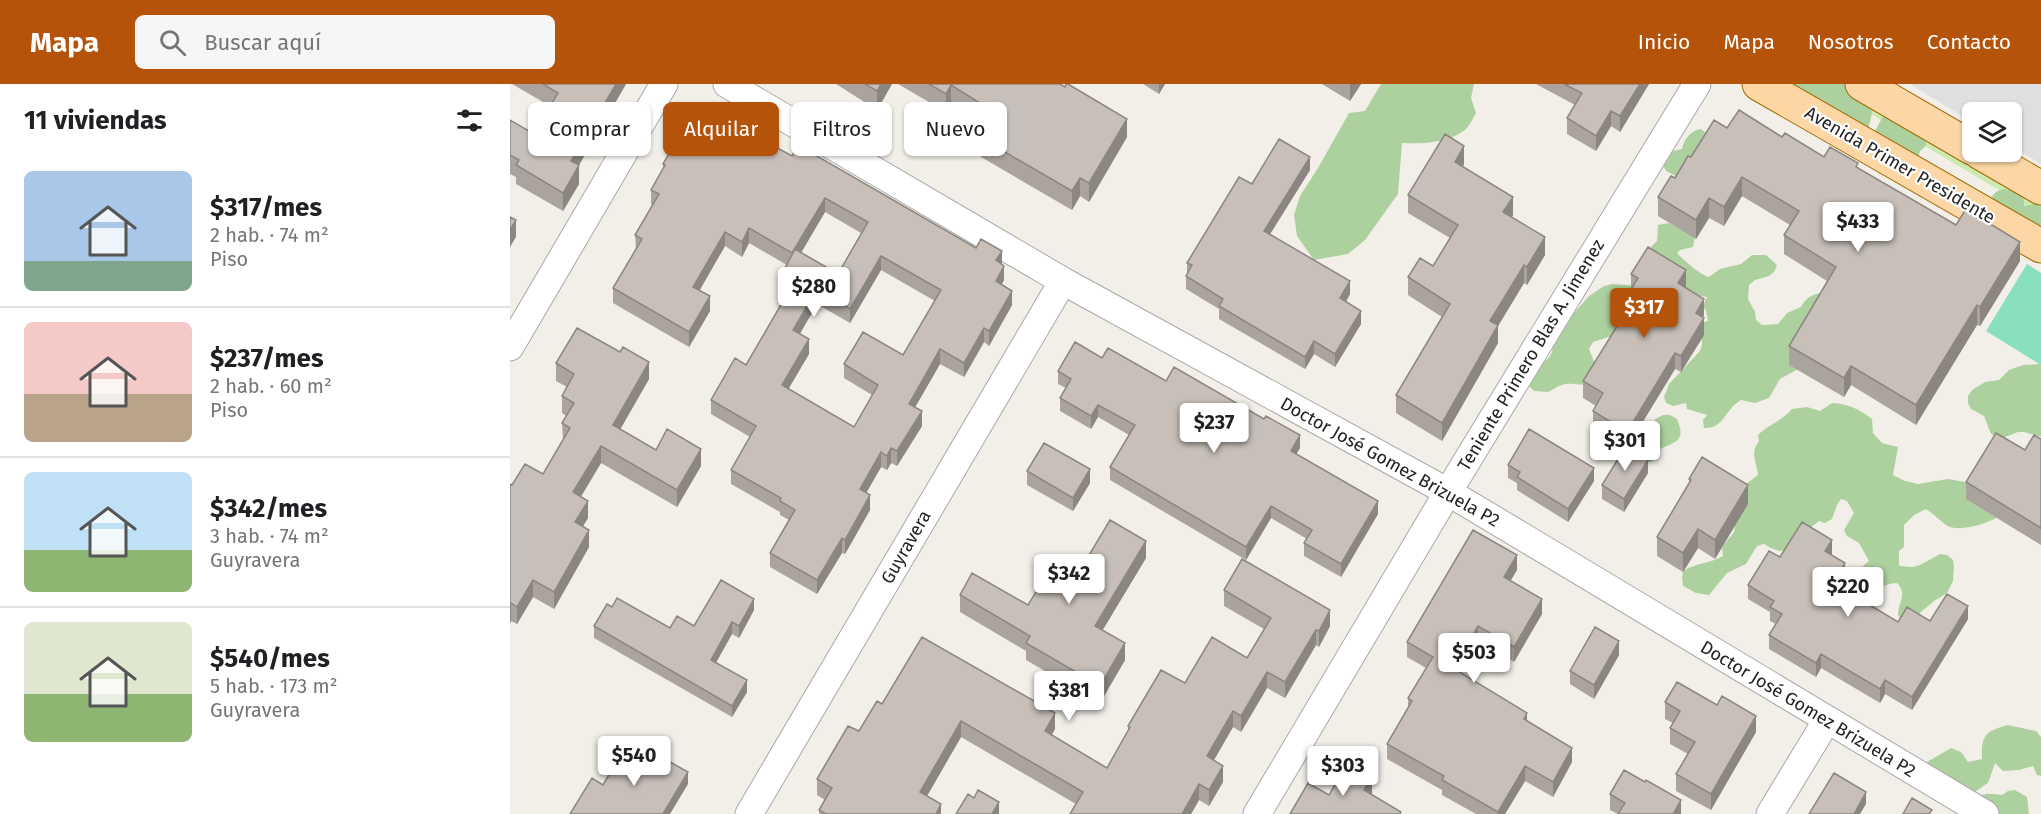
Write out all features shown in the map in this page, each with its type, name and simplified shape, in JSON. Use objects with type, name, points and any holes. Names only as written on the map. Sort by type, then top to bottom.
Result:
[{"type":"main road","name":"Avenida Primer Presidente","points":[[1759,84],[2041,246]]},
{"type":"main road","points":[[1862,84],[1962,142]]},
{"type":"main road","points":[[1996,162],[2041,188]]},
{"type":"street","points":[[510,347],[664,84]]},
{"type":"street","name":"Doctor José Gomez Brizuela P2","points":[[727,84],[1063,281],[1448,492],[1984,814]]},
{"type":"street","name":"Teniente Primero Blas A. Jimenez","points":[[1257,814],[1448,492],[1697,84]]},
{"type":"street","name":"Guyravera","points":[[749,814],[1063,281]]},
{"type":"street","points":[[1770,814],[1827,720]]},
{"type":"shaded area","points":[[1910,84],[2041,84],[2041,164],[2022,152],[2022,102],[1962,102],[1962,116]]},
{"type":"green space","points":[[1381,84],[1474,84],[1471,98],[1476,113],[1466,129],[1452,137],[1427,143],[1402,143],[1398,194],[1365,240],[1348,254],[1314,260],[1297,236],[1294,215],[1300,196],[1349,113],[1365,111]]},
{"type":"green space","points":[[1778,84],[1855,84],[1872,108],[1868,128],[1823,107],[1822,101],[1815,101]]},
{"type":"green space","points":[[1820,84],[1846,84],[1962,153],[1962,162],[1977,162],[2041,200],[2041,215]]},
{"type":"green space","points":[[1884,115],[1926,139],[1926,146],[1920,151],[1917,164],[1869,137]]},
{"type":"green space","points":[[1701,129],[1709,136],[1678,177],[1666,171],[1663,165],[1668,152],[1682,149],[1688,136]]},
{"type":"green space","points":[[2004,189],[2017,192],[2024,200],[2024,206],[2041,203],[2041,225],[2029,226],[2029,219],[2023,216],[2017,220],[1990,203],[1994,193]]},
{"type":"green space","points":[[1669,223],[1695,237],[1693,247],[1677,253],[1706,276],[1709,277],[1720,269],[1741,264],[1752,255],[1766,255],[1777,265],[1769,276],[1755,280],[1749,285],[1748,299],[1755,312],[1756,320],[1762,325],[1778,324],[1787,313],[1801,307],[1807,299],[1822,293],[1832,293],[1798,369],[1780,379],[1769,398],[1755,403],[1741,400],[1720,422],[1711,427],[1704,428],[1703,420],[1707,415],[1687,409],[1686,403],[1673,406],[1666,403],[1664,397],[1669,384],[1700,351],[1701,323],[1708,321],[1703,306],[1707,297],[1689,294],[1649,249],[1657,241],[1658,225]]},
{"type":"green space","points":[[2027,264],[2041,273],[2041,365],[1986,331]]},
{"type":"green space","points":[[1612,284],[1638,286],[1612,336],[1593,342],[1589,349],[1595,364],[1588,384],[1565,384],[1548,392],[1534,391],[1529,386],[1532,372],[1550,357],[1561,314],[1575,312],[1589,296],[1604,286]]},
{"type":"green space","points":[[2041,364],[2041,437],[2024,432],[2005,437],[1991,434],[1984,416],[1971,409],[1968,403],[1968,396],[1972,390],[1985,382],[1999,380],[2009,370],[2023,365]]},
{"type":"green space","points":[[1832,403],[1849,406],[1863,412],[1872,419],[1873,433],[1882,443],[1898,447],[1893,475],[1918,484],[1948,479],[1977,484],[1998,517],[1979,525],[1958,528],[1946,525],[1926,509],[1914,515],[1904,525],[1904,547],[1899,551],[1899,566],[1913,567],[1940,554],[1947,555],[1953,560],[1954,566],[1953,581],[1947,593],[1908,623],[1902,621],[1898,615],[1902,591],[1897,583],[1870,592],[1857,588],[1853,582],[1856,569],[1869,561],[1859,543],[1847,536],[1844,530],[1854,513],[1847,501],[1841,499],[1832,519],[1825,523],[1819,521],[1783,551],[1772,549],[1764,544],[1757,546],[1746,564],[1727,573],[1709,595],[1696,593],[1683,586],[1683,571],[1723,556],[1722,548],[1735,529],[1729,514],[1746,484],[1758,475],[1754,450],[1759,442],[1758,435],[1792,409],[1807,407],[1820,411]]},
{"type":"green space","points":[[1663,415],[1670,415],[1677,419],[1681,432],[1675,442],[1660,449],[1653,461],[1619,462],[1614,457],[1622,445],[1638,437]]},
{"type":"green space","points":[[2007,725],[2036,731],[2041,737],[2041,776],[2037,775],[2033,766],[2003,771],[1995,763],[1988,783],[1961,801],[1924,781],[1927,762],[1951,748],[1961,752],[1968,762],[1982,759],[1986,735]]},
{"type":"green space","points":[[2015,790],[2027,797],[2029,814],[1960,814],[1973,799],[1982,795],[2002,795]]},
{"type":"building","points":[[543,84],[616,84],[605,102],[553,102],[558,93]]},
{"type":"building","points":[[865,84],[881,84],[877,91]]},
{"type":"building","points":[[929,84],[1060,84],[1065,87],[1068,84],[1127,119],[1089,183],[1080,178],[1072,191],[1007,153],[1007,102],[978,102],[951,85],[946,94]]},
{"type":"building","points":[[1564,84],[1640,84],[1620,116],[1611,111],[1596,136],[1567,118],[1582,93]]},
{"type":"building","points":[[1739,110],[1782,137],[1785,133],[1824,157],[1830,147],[1858,163],[1856,167],[1956,225],[1966,209],[2020,242],[1980,307],[1977,305],[1916,405],[1851,366],[1844,378],[1789,346],[1836,267],[1784,235],[1799,211],[1742,177],[1724,207],[1709,198],[1696,220],[1658,197],[1671,176],[1675,178],[1688,156],[1691,157],[1714,120],[1727,128]]},
{"type":"building","points":[[510,120],[528,130],[528,156],[574,156],[571,161],[579,165],[563,193],[516,165],[519,160],[510,155]]},
{"type":"building","points":[[1445,134],[1464,146],[1455,162],[1513,197],[1503,212],[1545,237],[1527,267],[1524,265],[1490,321],[1498,325],[1442,423],[1396,395],[1450,304],[1408,277],[1420,258],[1433,266],[1458,225],[1408,195]]},
{"type":"building","points":[[1279,139],[1310,157],[1264,231],[1350,281],[1340,298],[1361,311],[1335,354],[1314,341],[1305,357],[1219,306],[1223,299],[1186,276],[1192,265],[1187,263],[1239,177],[1252,184]]},
{"type":"building","points":[[779,149],[791,156],[817,156],[976,248],[981,239],[1002,251],[996,260],[1004,266],[996,281],[1012,291],[989,331],[984,328],[964,363],[940,349],[909,404],[922,411],[897,451],[891,448],[887,456],[881,452],[860,489],[870,495],[845,540],[842,538],[817,580],[770,553],[795,510],[780,501],[781,498],[731,470],[756,426],[711,400],[735,358],[746,365],[797,277],[784,270],[795,249],[838,274],[868,222],[825,198],[792,253],[749,228],[742,242],[725,232],[693,287],[710,296],[689,332],[613,288],[642,239],[635,235],[659,194],[651,190],[665,165],[663,164],[668,156],[779,156]],"holes":[[[881,256],[941,290],[903,355],[863,332],[844,364],[878,385],[854,427],[782,385],[809,339],[793,330],[817,289],[850,309]]]},
{"type":"building","points":[[510,217],[516,220],[510,230]]},
{"type":"building","points":[[1648,247],[1686,270],[1678,283],[1704,299],[1696,313],[1704,318],[1681,356],[1675,353],[1627,432],[1593,411],[1603,393],[1583,381],[1621,320],[1615,316],[1638,278],[1631,274]]},
{"type":"building","points":[[577,328],[620,352],[623,347],[649,362],[613,425],[656,450],[667,429],[701,449],[677,490],[601,446],[573,492],[588,501],[575,522],[589,530],[554,592],[533,580],[517,607],[511,603],[510,605],[510,484],[512,485],[525,464],[543,474],[570,428],[562,423],[574,403],[562,396],[574,374],[556,363]]},
{"type":"building","points":[[1075,342],[1102,358],[1108,348],[1166,381],[1174,367],[1264,419],[1266,416],[1300,435],[1291,451],[1378,501],[1341,564],[1304,543],[1312,530],[1271,506],[1246,547],[1110,467],[1135,425],[1098,405],[1091,416],[1060,398],[1071,379],[1058,371]]},
{"type":"building","points":[[1529,429],[1594,468],[1568,509],[1517,477],[1520,472],[1508,465]]},
{"type":"building","points":[[1996,433],[2025,450],[2034,435],[2041,439],[2041,528],[1966,482]]},
{"type":"building","points":[[1044,443],[1090,469],[1073,498],[1027,471]]},
{"type":"building","points":[[1626,446],[1648,460],[1624,499],[1602,485]]},
{"type":"building","points":[[1702,457],[1748,485],[1715,540],[1698,529],[1683,553],[1657,537]]},
{"type":"building","points":[[1110,520],[1146,541],[1095,626],[1125,643],[1100,686],[1026,643],[1030,636],[960,595],[972,573],[1028,605],[1056,559],[1079,572]]},
{"type":"building","points":[[1802,522],[1832,540],[1825,551],[1845,563],[1833,583],[1898,622],[1907,607],[1930,621],[1947,594],[1968,606],[1912,697],[1885,680],[1880,689],[1821,654],[1816,663],[1769,635],[1782,614],[1770,607],[1774,601],[1748,585],[1769,551],[1780,557]]},
{"type":"building","points":[[1473,530],[1517,555],[1504,577],[1542,599],[1514,647],[1478,626],[1453,668],[1527,713],[1524,719],[1572,748],[1553,782],[1525,766],[1498,812],[1442,780],[1444,776],[1387,744],[1412,701],[1408,698],[1433,657],[1407,642]]},
{"type":"building","points":[[1242,559],[1330,610],[1319,631],[1316,630],[1285,682],[1267,672],[1241,716],[1233,711],[1207,756],[1223,766],[1209,790],[1199,784],[1182,814],[1070,814],[1083,792],[961,721],[920,792],[941,804],[936,814],[826,814],[819,810],[832,788],[817,779],[848,726],[859,731],[877,701],[882,704],[922,637],[1055,713],[1045,731],[1107,768],[1130,727],[1128,726],[1161,670],[1185,683],[1212,637],[1247,658],[1271,618],[1224,590]]},
{"type":"building","points":[[721,580],[754,599],[739,626],[732,622],[711,660],[747,680],[732,706],[594,626],[607,604],[612,607],[617,598],[670,628],[677,616],[694,626]]},
{"type":"building","points":[[1595,627],[1619,641],[1594,685],[1570,671]]},
{"type":"building","points":[[1677,682],[1717,705],[1722,696],[1756,716],[1711,794],[1676,774],[1695,742],[1670,728],[1680,711],[1665,702]]},
{"type":"building","points":[[638,744],[688,772],[663,814],[570,814],[592,778],[603,785],[620,756],[628,761]]},
{"type":"building","points":[[1348,762],[1372,776],[1364,790],[1401,812],[1400,814],[1290,814],[1308,783],[1329,795]]},
{"type":"building","points":[[1624,770],[1681,800],[1673,814],[1618,814],[1625,803],[1610,794]]},
{"type":"building","points":[[1834,773],[1866,792],[1854,814],[1809,814]]},
{"type":"building","points":[[978,790],[999,802],[992,814],[956,814],[968,794],[974,798]]},
{"type":"building","points":[[1912,798],[1932,810],[1929,814],[1903,814]]}]
